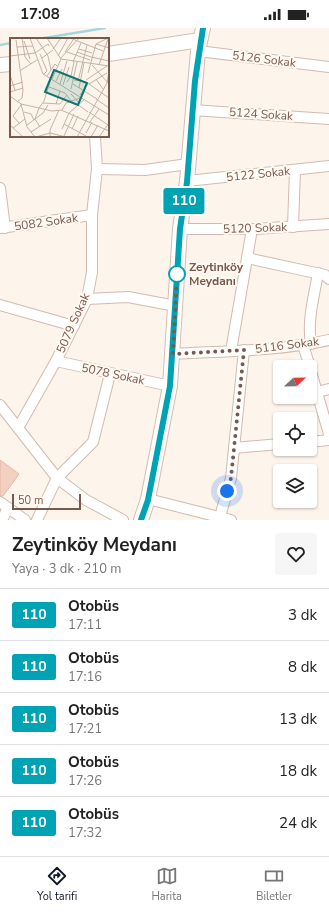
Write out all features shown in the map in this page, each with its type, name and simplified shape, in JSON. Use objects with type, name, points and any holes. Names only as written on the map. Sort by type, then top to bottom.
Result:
[{"type":"main road","points":[[109,54],[200,40],[192,110],[187,182],[180,229],[170,386],[148,500],[141,520]]},
{"type":"main road","points":[[0,65],[10,64]]},
{"type":"street","name":"5126 Sokak","points":[[200,40],[329,67]]},
{"type":"street","name":"5124 Sokak","points":[[192,110],[329,119]]},
{"type":"street","name":"5079 Sokak","points":[[18,428],[56,361],[87,299],[92,272],[92,215],[97,169],[95,137]]},
{"type":"street","points":[[97,169],[145,170],[188,164]]},
{"type":"street","name":"5122 Sokak","points":[[187,182],[329,166]]},
{"type":"street","points":[[293,227],[295,170]]},
{"type":"street","points":[[0,188],[2,228]]},
{"type":"street","name":"5082 Sokak","points":[[2,228],[92,215]]},
{"type":"street","name":"5120 Sokak","points":[[180,229],[252,229],[329,224]]},
{"type":"street","points":[[231,351],[252,229]]},
{"type":"street","points":[[247,258],[318,273],[325,275],[329,279]]},
{"type":"street","points":[[309,360],[307,344],[310,315],[318,273]]},
{"type":"street","points":[[87,299],[128,297],[176,306]]},
{"type":"street","points":[[0,305],[74,326]]},
{"type":"street","name":"5116 Sokak","points":[[173,354],[244,350],[307,344],[329,340]]},
{"type":"street","points":[[219,518],[231,478],[244,350]]},
{"type":"street","name":"5078 Sokak","points":[[56,361],[170,386]]},
{"type":"street","points":[[37,520],[57,478],[93,442],[110,374]]},
{"type":"street","points":[[329,389],[317,392],[329,434]]},
{"type":"street","points":[[0,405],[57,478],[86,500],[123,520]]},
{"type":"street","points":[[317,441],[329,440]]},
{"type":"street","points":[[234,448],[273,445]]},
{"type":"street","points":[[148,500],[231,520]]},
{"type":"street","points":[[2,520],[4,505],[25,520]]},
{"type":"building","points":[[0,460],[19,474],[3,496],[0,496]]},
{"type":"waterway","points":[[44,38],[105,28]]},
{"type":"waterway","points":[[0,45],[10,43]]},
{"type":"bus line","name":"110","points":[[141,520],[148,500],[170,386],[180,229],[187,182],[195,81],[203,28]]},
{"type":"place","name":"Zeytinköy Meydanı","points":[[177,274]]},
{"type":"route","points":[[177,274],[173,354],[244,350],[231,478],[227,491]]}]
